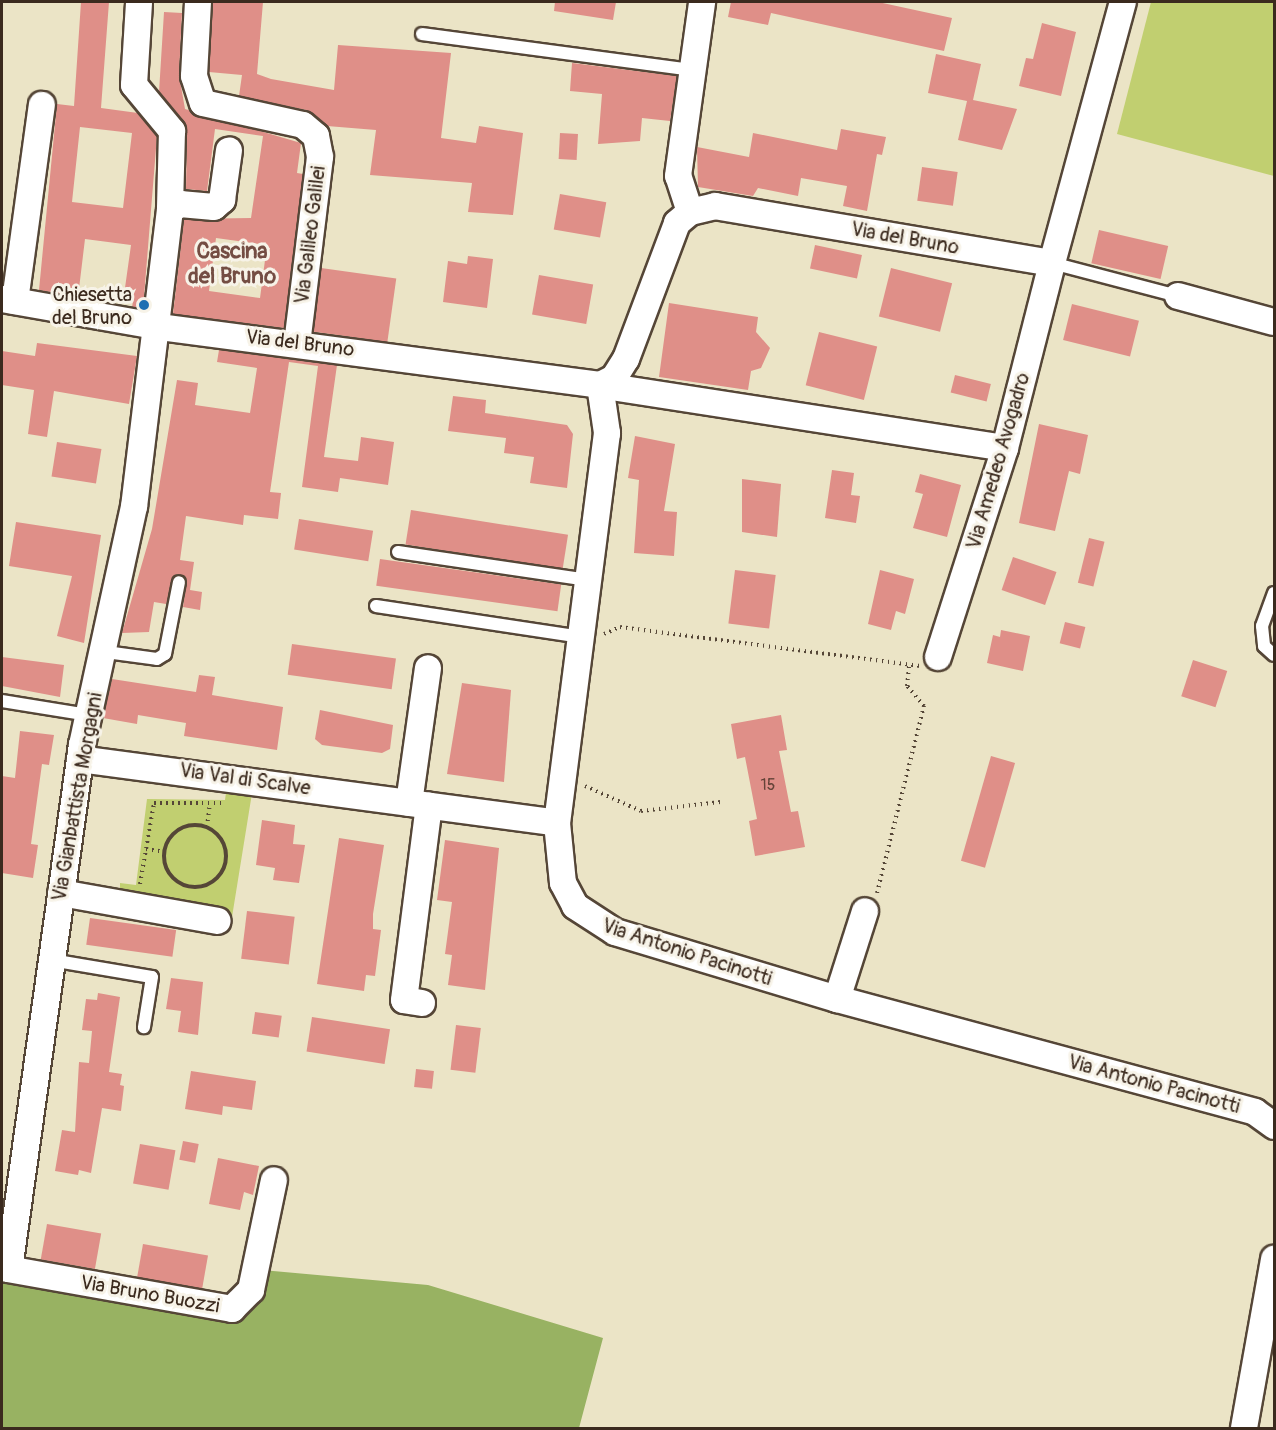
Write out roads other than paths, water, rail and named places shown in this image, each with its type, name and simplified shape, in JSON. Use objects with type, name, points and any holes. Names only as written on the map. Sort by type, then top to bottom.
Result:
[{"type":"street","name":"Via Galileo Galilei","points":[[198,2],[194,76],[203,103],[303,125],[316,136],[320,157],[297,343]]},
{"type":"street","points":[[600,385],[614,378],[626,359],[677,223],[690,212],[678,176],[702,2]]},
{"type":"street","points":[[1052,263],[1123,2]]},
{"type":"street","name":"Via Gianbattista Morgagni","points":[[5,1268],[80,759],[88,715],[106,652],[160,327],[170,210],[172,130],[134,85],[139,3]]},
{"type":"street","points":[[8,300],[42,105]]},
{"type":"street","points":[[170,210],[180,204],[214,207],[222,200],[229,150]]},
{"type":"street","name":"Via del Bruno","points":[[690,212],[715,206],[1052,263]]},
{"type":"street","name":"Via Amedeo Avogadro","points":[[938,657],[1005,448],[1052,263]]},
{"type":"street","points":[[1178,296],[1275,322]]},
{"type":"street","name":"Via del Bruno","points":[[8,300],[160,327],[297,343],[600,385],[1005,448]]},
{"type":"street","name":"Via Antonio Pacinotti","points":[[600,385],[607,434],[557,823],[563,883],[590,920],[837,999],[1255,1112],[1275,1126]]},
{"type":"street","points":[[422,1003],[404,1000],[428,668]]},
{"type":"street","name":"Via Val di Scalve","points":[[80,759],[248,778],[557,823]]},
{"type":"street","points":[[61,893],[218,921]]},
{"type":"street","points":[[837,999],[865,911]]},
{"type":"street","name":"Via Bruno Buozzi","points":[[5,1268],[231,1309],[252,1290],[274,1180]]},
{"type":"street","points":[[1244,1428],[1275,1259]]},
{"type":"lane","points":[[422,34],[693,70]]},
{"type":"lane","points":[[1052,263],[1178,296]]},
{"type":"lane","points":[[398,552],[588,580]]},
{"type":"lane","points":[[106,652],[157,659],[165,654],[179,582]]},
{"type":"lane","points":[[1275,592],[1262,626],[1264,646],[1275,655]]},
{"type":"lane","points":[[376,606],[580,637]]},
{"type":"lane","points":[[2,701],[88,715]]},
{"type":"lane","points":[[51,960],[152,977],[144,1027]]},
{"type":"place","name":"Chiesetta del Bruno","points":[[144,305]]},
{"type":"district","name":"Cascina del Bruno","points":[[232,264]]}]
